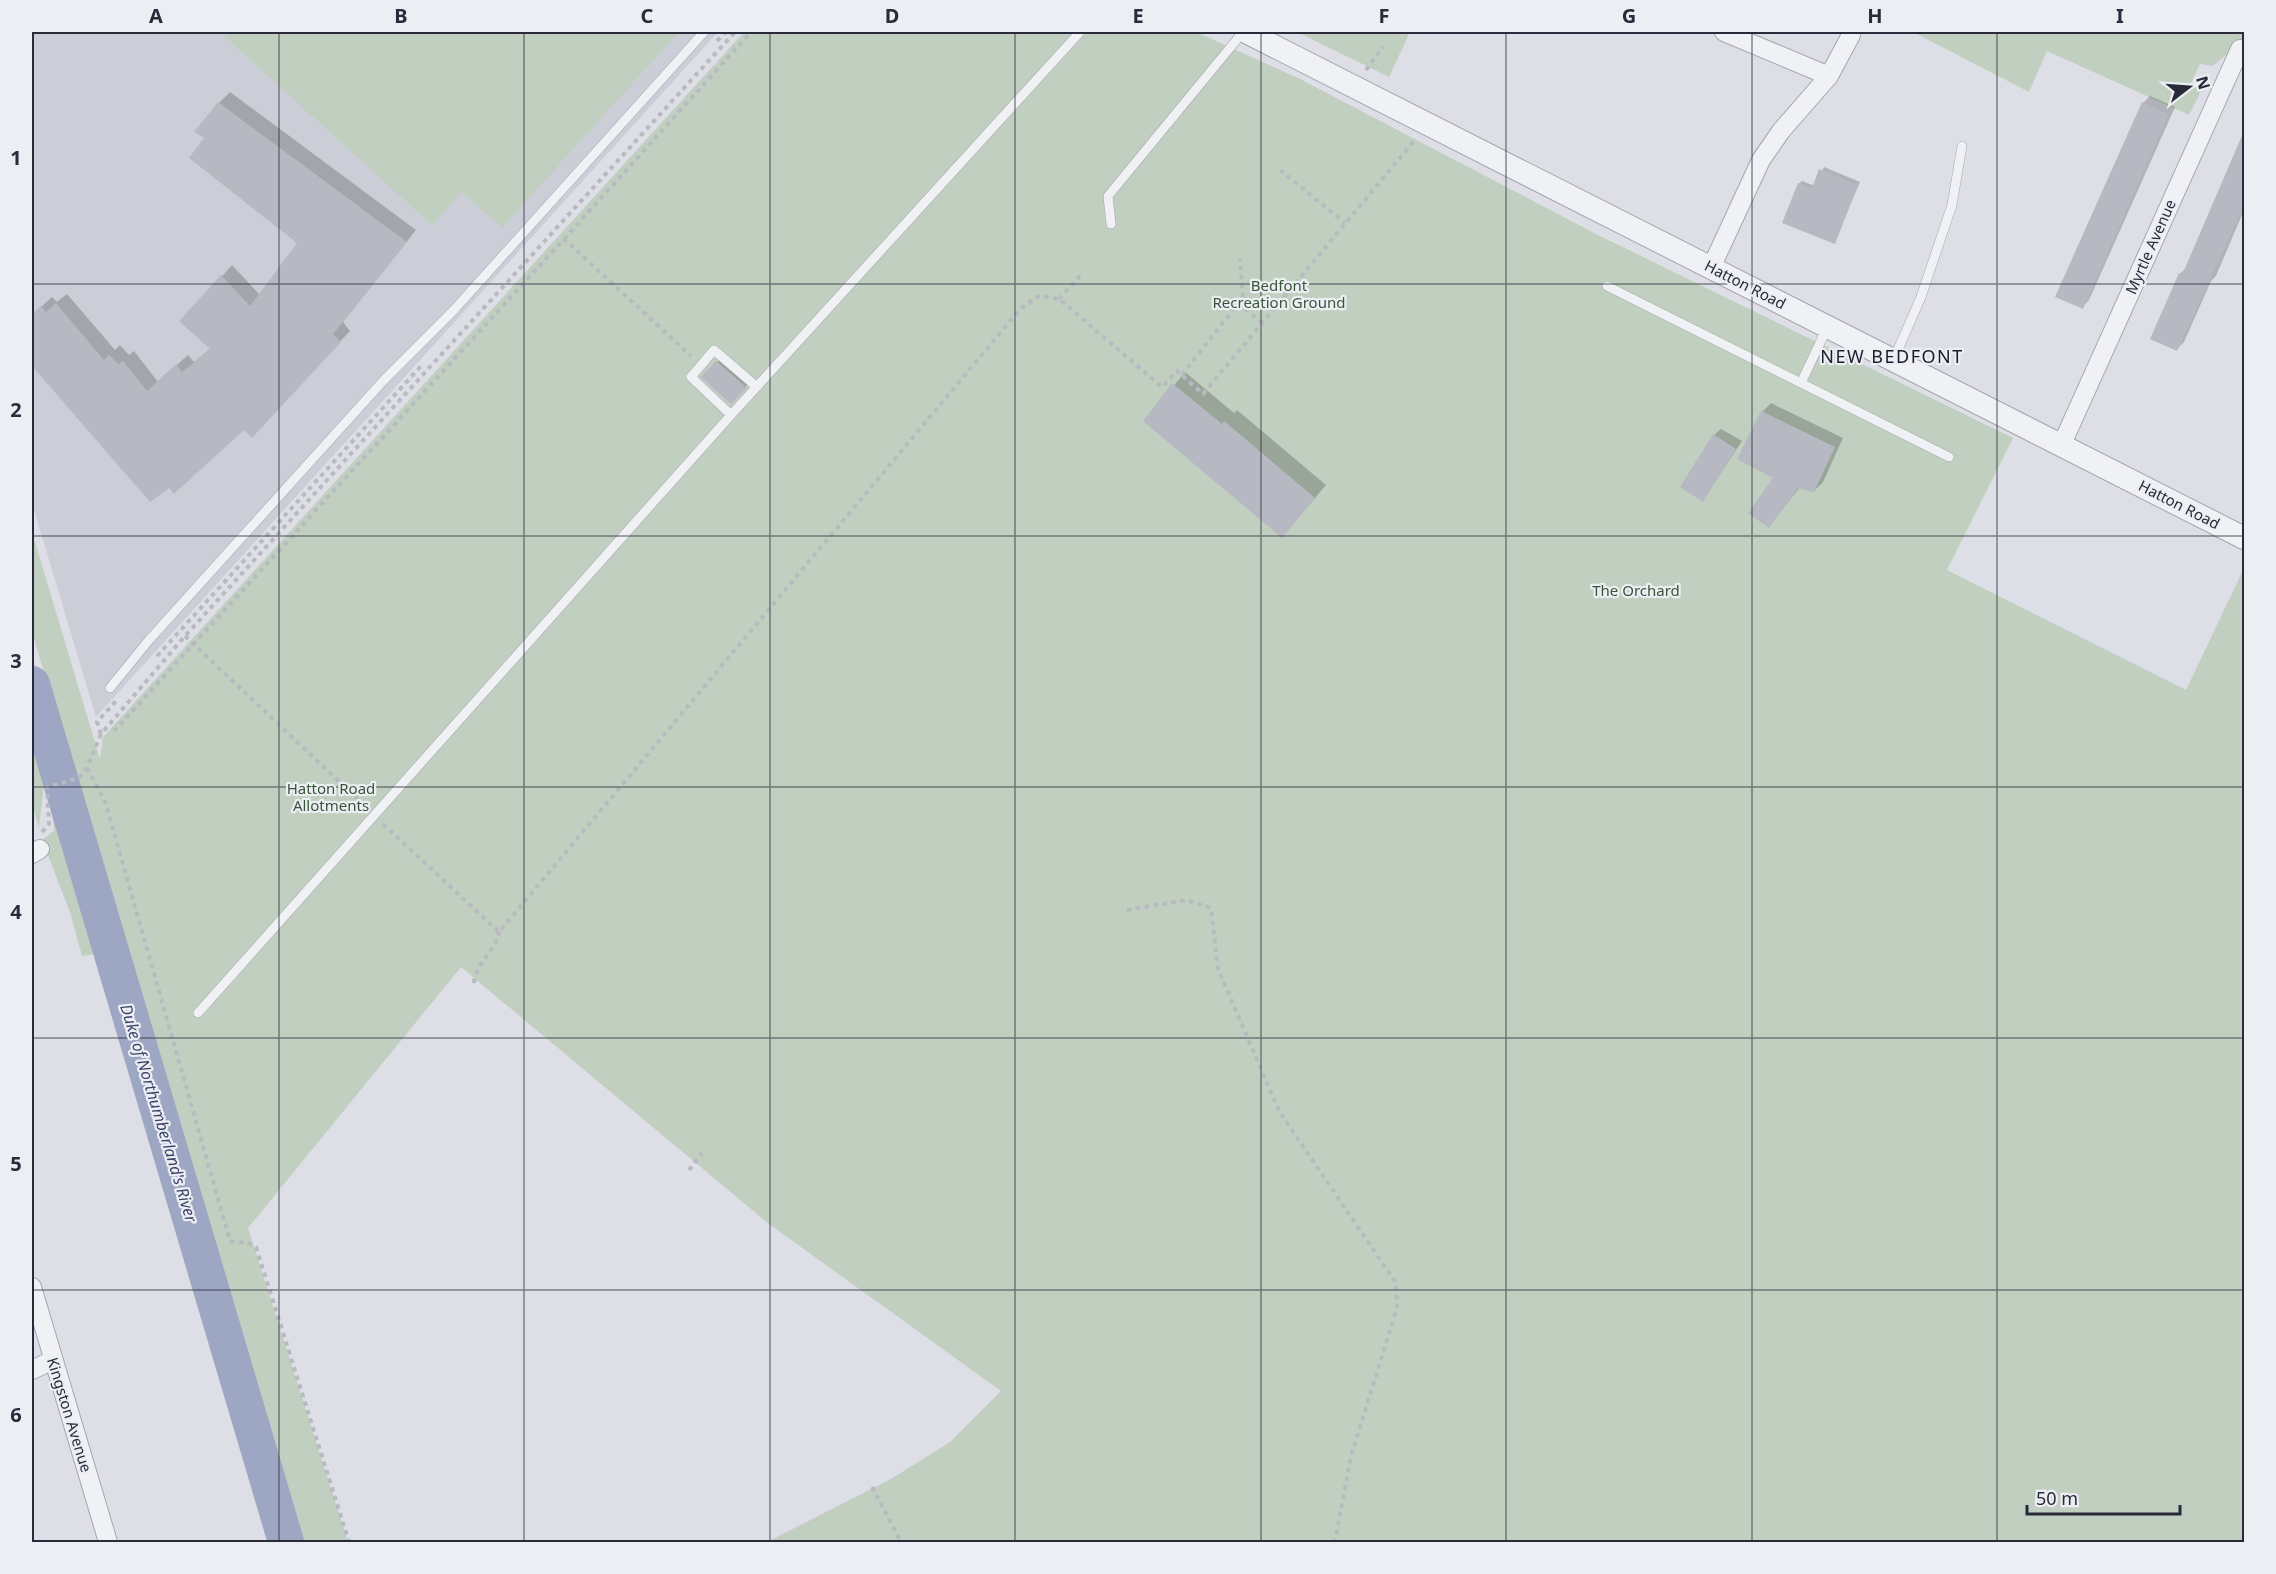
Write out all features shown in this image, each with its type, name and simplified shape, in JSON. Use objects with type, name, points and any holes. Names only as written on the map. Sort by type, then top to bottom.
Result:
[{"type":"street","name":"Hatton Road","points":[[1244,32],[2244,538]]},
{"type":"street","points":[[1724,32],[1829,76]]},
{"type":"street","points":[[1711,268],[1761,160],[1781,131],[1829,76],[1851,34]]},
{"type":"street","name":"Myrtle Avenue","points":[[2061,444],[2240,49]]},
{"type":"street","name":"Kingston Avenue","points":[[32,1287],[108,1542]]},
{"type":"street","points":[[32,1370],[52,1360]]},
{"type":"lane","points":[[110,688],[149,640],[383,381],[453,311],[704,32]]},
{"type":"lane","points":[[198,1013],[757,387],[1080,32]]},
{"type":"lane","points":[[1111,224],[1108,196],[1244,32]]},
{"type":"lane","points":[[1893,361],[1921,297],[1952,205],[1962,146]]},
{"type":"lane","points":[[1607,286],[1950,457]]},
{"type":"lane","points":[[1801,383],[1827,328]]},
{"type":"lane","points":[[731,416],[691,377],[714,350],[757,387]]},
{"type":"path","points":[[710,49],[726,32]]},
{"type":"path","points":[[36,851],[37,837],[49,824],[48,787],[79,778],[87,768],[101,735],[185,636],[735,32]]},
{"type":"path","points":[[114,731],[751,32]]},
{"type":"path","points":[[1353,88],[1383,47]]},
{"type":"path","points":[[474,983],[474,975],[497,942],[499,932],[1021,308],[1039,296],[1059,299],[1162,387],[1177,371],[1203,394],[1264,324],[1427,123]]},
{"type":"path","points":[[1280,170],[1345,223]]},
{"type":"path","points":[[564,239],[701,365]]},
{"type":"path","points":[[1182,375],[1243,297],[1240,258]]},
{"type":"path","points":[[1059,299],[1082,273]]},
{"type":"path","points":[[1238,303],[1264,324]]},
{"type":"path","points":[[153,660],[428,359]]},
{"type":"path","points":[[185,636],[499,932]]},
{"type":"path","points":[[101,735],[97,722],[121,696]]},
{"type":"path","points":[[87,768],[105,801],[230,1241],[248,1243],[256,1247],[349,1542]]},
{"type":"path","points":[[1127,910],[1186,900],[1211,908],[1218,969],[1279,1111],[1396,1283],[1397,1308],[1351,1456],[1335,1542]]},
{"type":"path","points":[[689,1170],[702,1153]]},
{"type":"path","points":[[872,1487],[901,1542]]},
{"type":"shaded area","points":[[32,32],[718,32],[96,717],[32,503]]},
{"type":"green space","points":[[228,32],[679,32],[502,228],[462,192],[432,225],[224,36]]},
{"type":"green space","points":[[744,32],[1196,32],[1300,79],[1596,234],[2013,438],[1947,570],[2186,690],[2244,568],[2244,1542],[767,1542],[891,1479],[950,1442],[1001,1391],[769,1224],[461,967],[248,1228],[348,1542],[303,1542],[32,632],[32,532],[100,759],[103,737]]},
{"type":"green space","points":[[1297,32],[1410,32],[1389,77]]},
{"type":"green space","points":[[1913,32],[2244,32],[2244,45],[2234,48],[2213,66],[2200,64],[2191,83],[2201,91],[2189,115],[2047,51],[2029,92]]},
{"type":"green space","points":[[32,729],[46,783],[39,827],[32,805]]},
{"type":"green space","points":[[52,790],[101,953],[82,956],[70,912],[42,840],[54,831],[50,791]]},
{"type":"building","points":[[218,102],[407,242],[333,334],[341,342],[252,438],[244,430],[174,494],[169,488],[150,502],[32,366],[32,314],[41,306],[46,312],[56,303],[104,360],[109,355],[118,364],[123,361],[147,391],[176,364],[182,372],[210,349],[179,321],[221,275],[250,306],[297,243],[189,158],[204,138],[194,132]]},
{"type":"building","points":[[2142,102],[2169,114],[2083,309],[2055,297]]},
{"type":"building","points":[[2244,131],[2244,206],[2177,351],[2150,339],[2179,273],[2182,275]]},
{"type":"building","points":[[1819,169],[1858,185],[1835,244],[1782,223],[1798,183],[1812,188]]},
{"type":"building","points":[[716,361],[747,388],[731,404],[701,377]]},
{"type":"building","points":[[1172,383],[1222,424],[1224,421],[1315,498],[1282,538],[1143,421]]},
{"type":"building","points":[[1761,411],[1835,447],[1814,492],[1798,488],[1769,528],[1748,513],[1773,478],[1737,459]]},
{"type":"building","points":[[1713,434],[1736,449],[1703,502],[1680,487]]},
{"type":"waterway","name":"Duke of Northumberland's River","points":[[32,684],[286,1542]]},
{"type":"district","name":"NEW BEDFONT","points":[[1892,357]]},
{"type":"park label","name":"Bedfont Recreation Ground","points":[[1279,294]]},
{"type":"park label","name":"The Orchard","points":[[1636,591]]},
{"type":"park label","name":"Hatton Road Allotments","points":[[331,798]]}]
